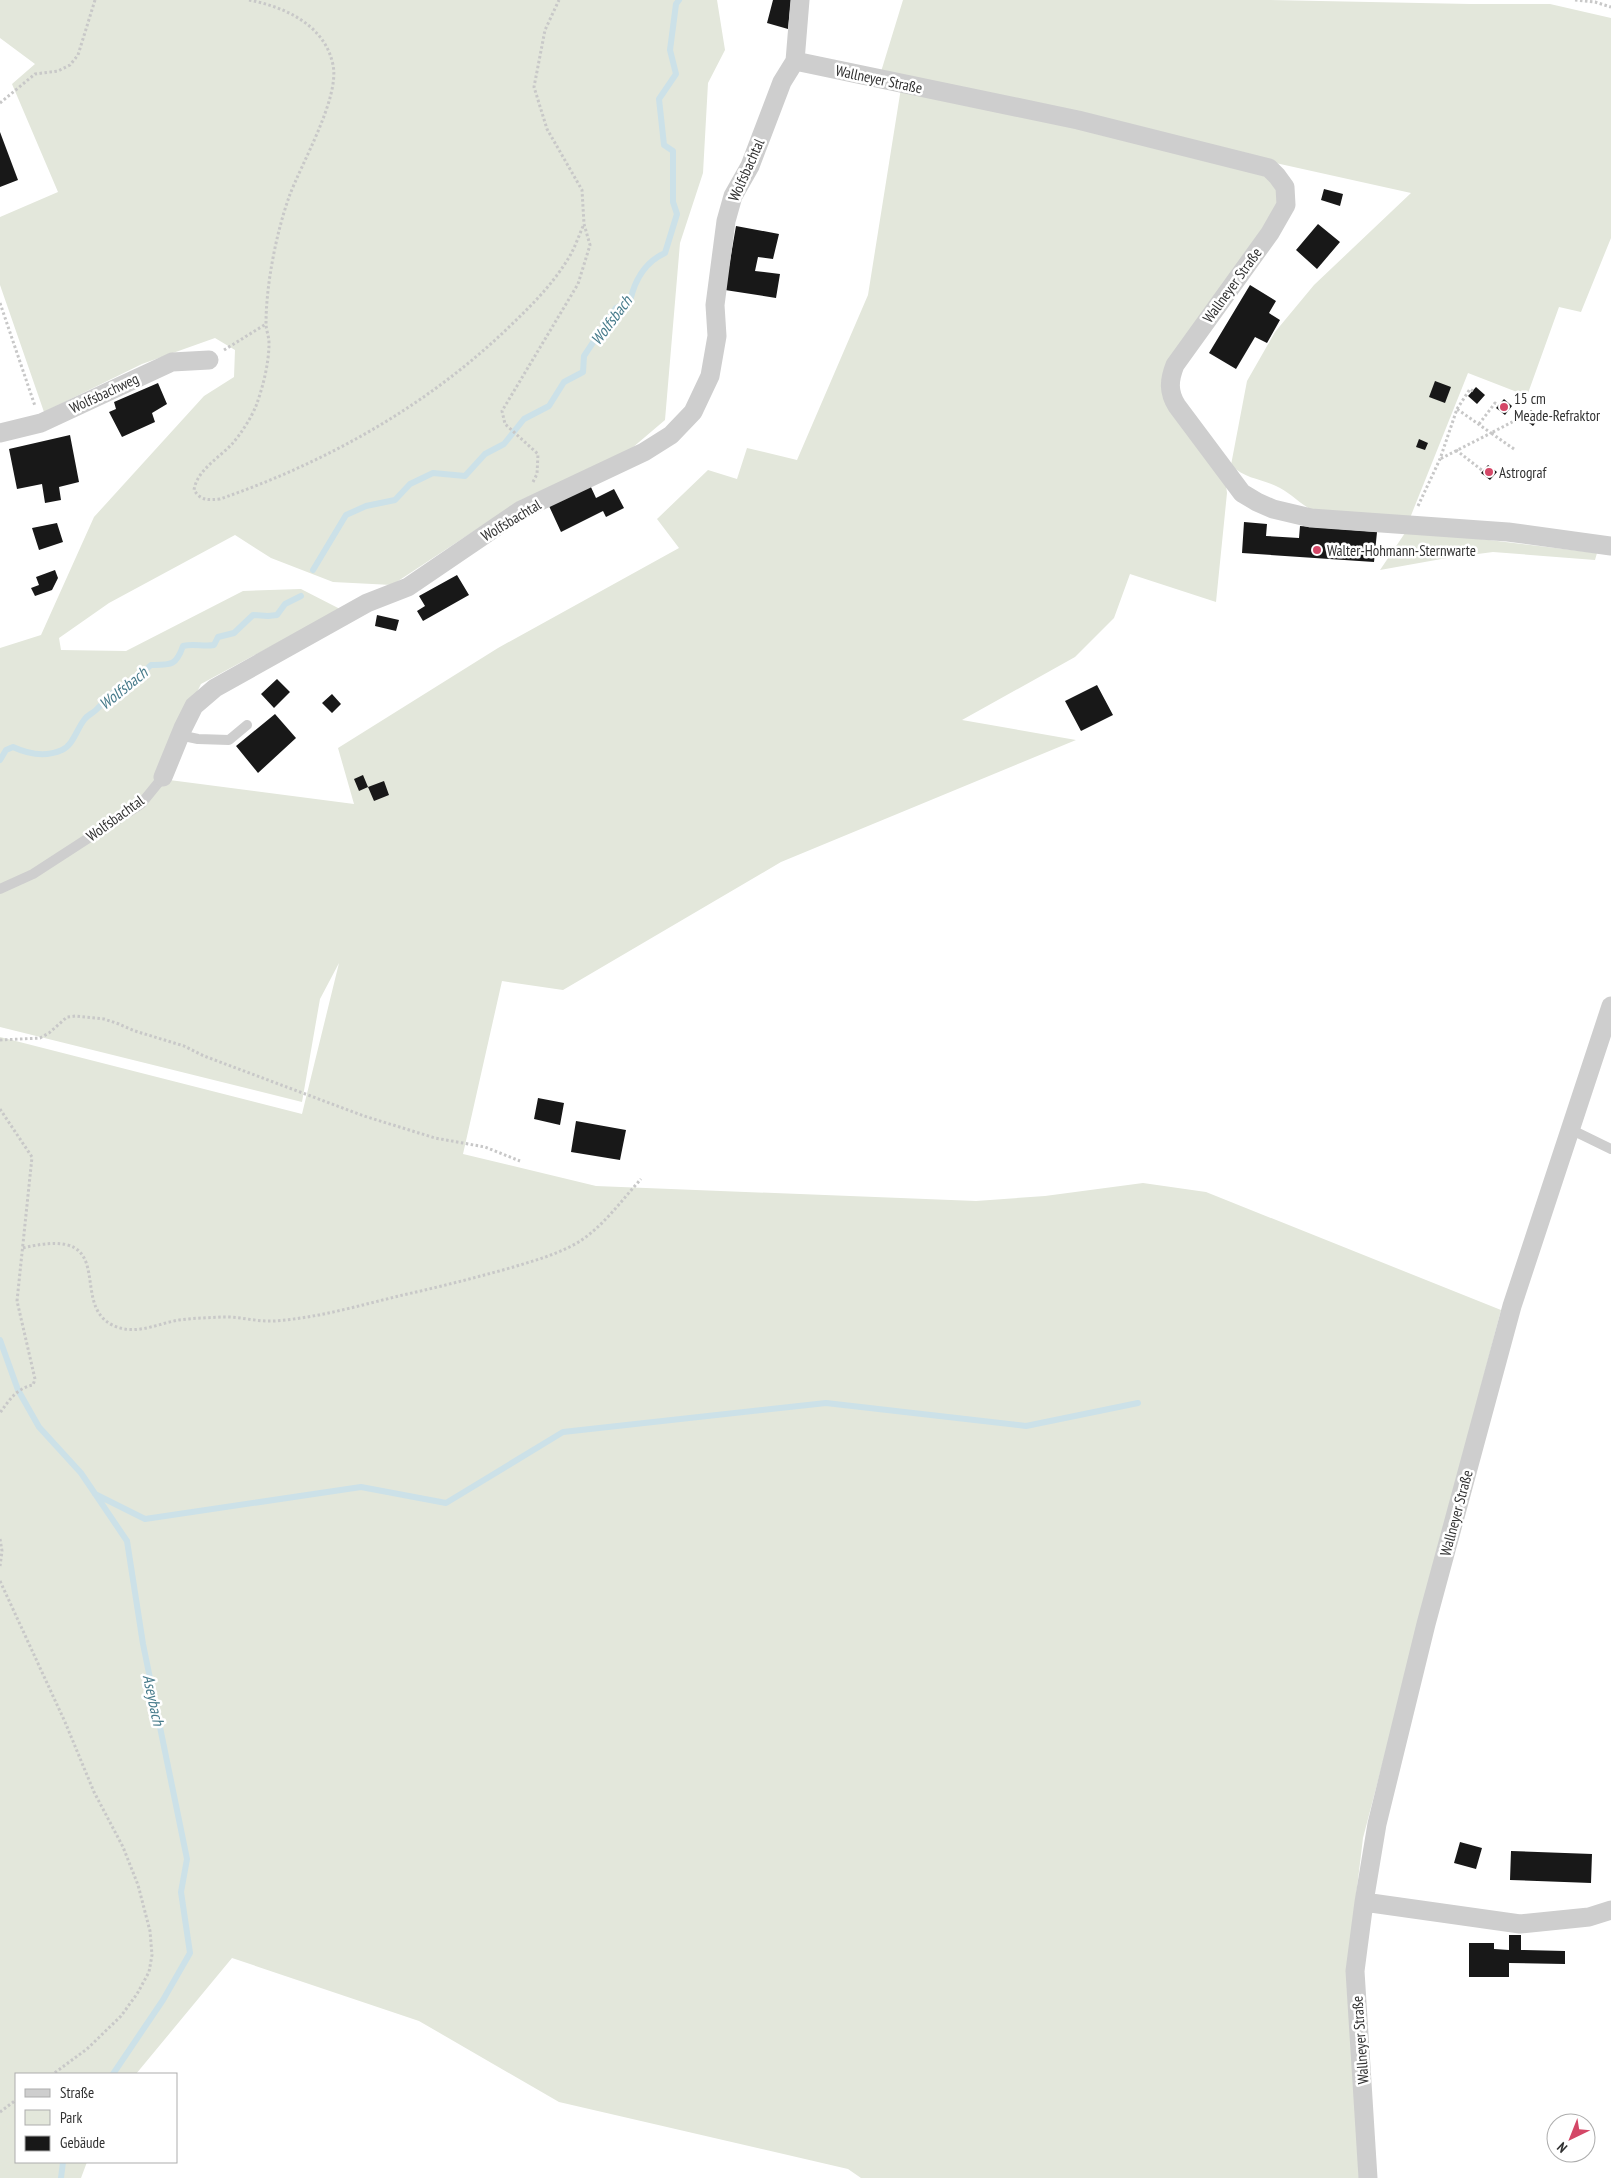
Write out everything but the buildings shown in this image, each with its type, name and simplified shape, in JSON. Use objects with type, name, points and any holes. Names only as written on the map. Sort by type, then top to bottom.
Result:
[{"type":"street","name":"Wolfsbachtal","points":[[163,777],[179,736],[194,706],[215,688],[367,603],[408,587],[521,510],[644,452],[671,435],[693,412],[710,376],[717,336],[716,296],[726,221],[733,196],[750,166],[782,82],[795,61],[800,0]]},
{"type":"street","name":"Wallneyer Straße","points":[[795,61],[1078,120],[1263,166],[1273,171],[1285,187],[1286,205],[1270,233],[1175,365],[1171,375],[1170,386],[1173,400],[1242,492],[1257,502],[1272,508],[1311,518],[1508,532],[1611,546]]},
{"type":"street","name":"Wolfsbachweg","points":[[0,433],[41,423],[172,362],[209,360]]},
{"type":"street","name":"Wallneyer Straße","points":[[1368,2178],[1356,1971],[1364,1902],[1377,1824],[1426,1624],[1512,1306],[1572,1130],[1611,1006]]},
{"type":"street","points":[[1364,1902],[1520,1924],[1589,1917],[1611,1910]]},
{"type":"lane","points":[[179,736],[229,740],[247,725]]},
{"type":"lane","name":"Wolfsbachtal","points":[[0,889],[33,874],[141,804],[163,777]]},
{"type":"lane","points":[[1572,1130],[1611,1148]]},
{"type":"path","points":[[0,103],[35,74],[58,71],[70,66],[81,48],[95,0]]},
{"type":"path","points":[[249,0],[270,4],[293,14],[314,29],[328,48],[334,66],[333,87],[326,110],[289,198],[282,223],[270,280],[266,324],[269,342],[267,362],[256,407],[234,442],[196,480],[194,490],[198,497],[207,500],[220,499],[261,484],[357,440],[441,385],[491,345],[538,299],[569,257],[584,224]]},
{"type":"path","points":[[521,510],[537,474],[538,454],[505,424],[502,411],[578,284],[590,245],[584,224],[582,190],[548,129],[534,87],[545,30],[559,0]]},
{"type":"path","points":[[1575,0],[1595,2],[1611,8]]},
{"type":"path","points":[[0,303],[41,423]]},
{"type":"path","points":[[209,360],[266,324]]},
{"type":"path","points":[[1409,525],[1440,459],[1457,409],[1465,394],[1470,389],[1473,391]]},
{"type":"path","points":[[1479,424],[1495,403],[1498,406]]},
{"type":"path","points":[[1457,409],[1514,449]]},
{"type":"path","points":[[1440,459],[1492,433],[1522,415],[1526,417]]},
{"type":"path","points":[[1456,450],[1483,471]]},
{"type":"path","points":[[0,1040],[40,1038],[50,1033],[67,1017],[104,1019],[184,1046],[204,1056],[364,1116],[435,1138],[485,1147],[520,1161]]},
{"type":"path","points":[[0,1109],[32,1157],[17,1301],[35,1378],[33,1385],[26,1386],[12,1395],[0,1413]]},
{"type":"path","points":[[24,1248],[46,1242],[76,1247],[84,1255],[95,1306],[105,1320],[124,1329],[152,1328],[179,1320],[223,1317],[272,1321],[312,1316],[462,1281],[548,1257],[577,1243],[597,1228],[641,1179]]},
{"type":"path","points":[[0,1539],[2,1551],[0,1566]]},
{"type":"path","points":[[0,1581],[65,1722],[94,1792],[123,1847],[138,1885],[152,1955],[149,1972],[137,1994],[121,2016],[87,2049],[54,2073]]},
{"type":"path","points":[[0,2112],[15,2101]]},
{"type":"green space","points":[[0,0],[717,0],[725,50],[708,83],[703,173],[680,243],[665,420],[625,454],[521,500],[392,585],[333,582],[271,558],[235,535],[109,603],[59,638],[61,650],[126,651],[243,591],[301,589],[340,609],[201,684],[154,778],[354,804],[338,748],[498,648],[679,548],[657,519],[708,470],[737,479],[747,448],[797,460],[868,295],[901,88],[1262,171],[1275,184],[1280,205],[1161,382],[1225,477],[1227,493],[1216,602],[1130,574],[1114,618],[1075,657],[962,720],[1076,740],[781,862],[563,990],[502,981],[463,1154],[596,1186],[976,1201],[1045,1196],[1143,1183],[1206,1192],[1501,1310],[1363,1838],[1349,1954],[1359,2178],[861,2178],[848,2169],[559,2102],[419,2021],[232,1958],[137,2073],[15,2073],[15,2163],[87,2163],[81,2178],[0,2178],[0,1037],[302,1114],[339,963],[320,999],[302,1102],[0,1027],[0,648],[41,635],[94,517],[204,396],[234,377],[235,350],[215,338],[142,364],[44,412],[0,285],[0,217],[58,192],[12,84],[35,64],[0,38]]},
{"type":"green space","points":[[903,0],[1266,0],[1550,4],[1611,18],[1611,238],[1581,312],[1559,307],[1527,396],[1468,373],[1410,518],[1316,512],[1280,488],[1242,474],[1231,465],[1247,381],[1275,332],[1314,285],[1411,193],[880,75]]},
{"type":"green space","points":[[1407,530],[1597,553],[1595,560],[1493,552],[1380,570]]},
{"type":"waterway","name":"Wolfsbach","points":[[313,570],[346,515],[366,506],[395,500],[410,484],[433,473],[465,476],[485,454],[504,444],[524,419],[549,406],[564,382],[583,372],[584,356],[616,308],[630,301],[635,285],[646,266],[665,253],[677,214],[673,202],[673,151],[664,145],[659,99],[676,74],[670,50],[676,4],[679,0]]},
{"type":"waterway","name":"Wolfsbach","points":[[0,760],[6,750],[13,747],[37,754],[56,752],[66,748],[87,717],[117,689],[137,677],[151,665],[172,663],[178,657],[183,646],[214,645],[218,637],[234,633],[253,615],[277,615],[285,604],[301,596]]},
{"type":"waterway","name":"Aseybach","points":[[0,1340],[18,1390],[39,1427],[81,1473],[127,1541],[143,1644],[187,1859],[181,1892],[190,1953],[163,2000],[114,2073]]},
{"type":"waterway","points":[[95,1494],[145,1519],[361,1487],[446,1503],[563,1432],[826,1403],[1026,1426],[1138,1403]]},
{"type":"waterway","name":"Aseybach","points":[[61,2178],[63,2163]]},
{"type":"place","name":"15 cm Meade-Refraktor","points":[[1504,407]]},
{"type":"place","name":"Astrograf","points":[[1489,472]]},
{"type":"place","name":"Walter-Hohmann-Sternwarte","points":[[1317,550]]}]
